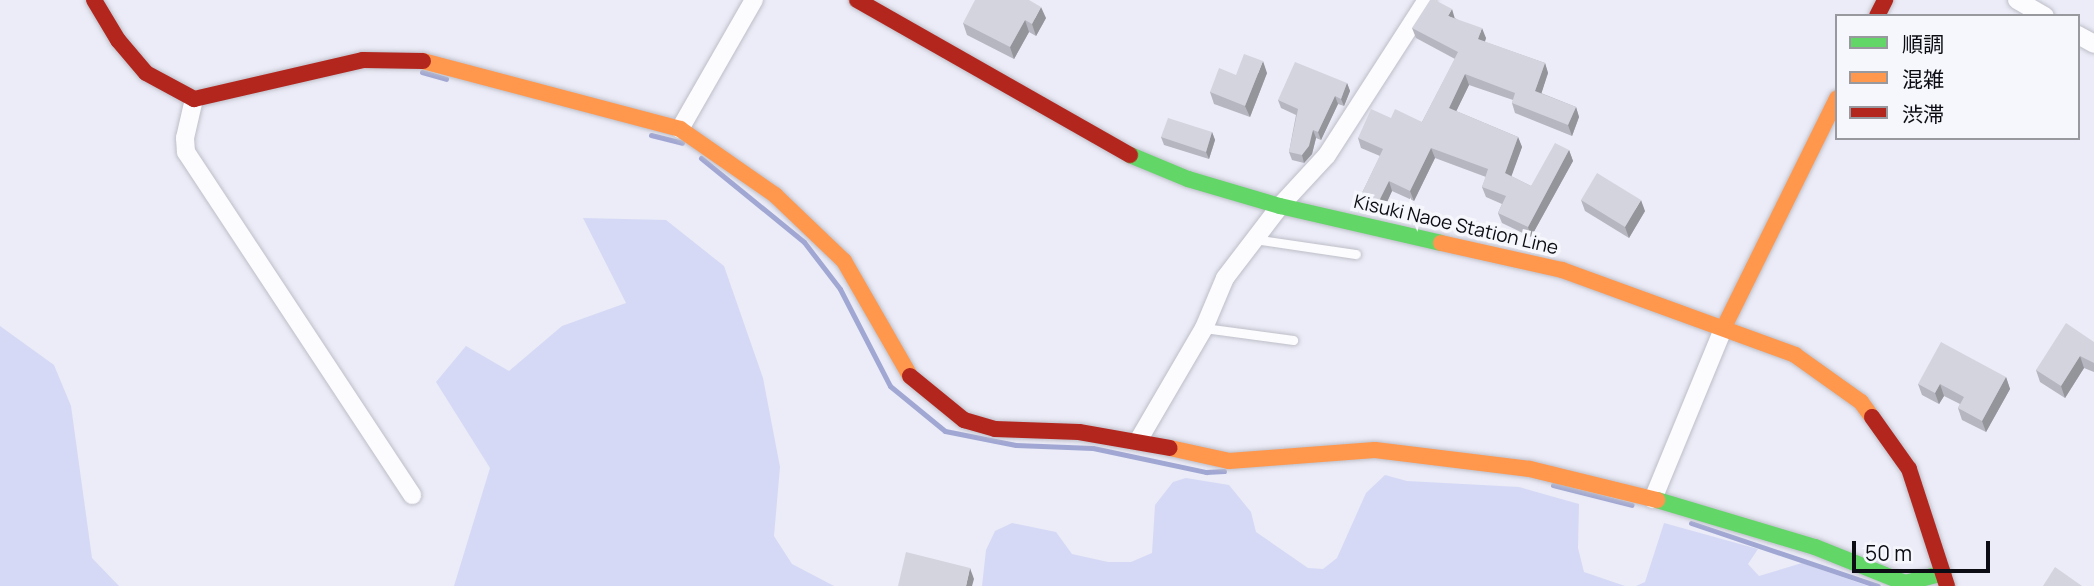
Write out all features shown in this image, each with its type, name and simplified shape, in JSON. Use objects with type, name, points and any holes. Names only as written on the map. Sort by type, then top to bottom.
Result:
[{"type":"street","points":[[94,0],[118,40],[146,73],[174,92],[194,99],[363,61],[395,58],[432,62],[562,101],[680,129],[775,195],[824,240],[844,261],[897,361],[938,405],[964,420],[995,429],[1079,432],[1138,441],[1229,461],[1375,450],[1585,479],[1815,547],[1905,583],[1945,579]]},
{"type":"street","points":[[680,129],[754,0]]},
{"type":"street","name":"Kisuki Naoe Station Line","points":[[857,0],[1139,160],[1280,206],[1562,270],[1795,355],[1861,402],[1909,469],[1945,579]]},
{"type":"street","points":[[1138,441],[1204,328],[1225,278],[1280,206],[1327,155],[1427,0]]},
{"type":"street","points":[[2017,0],[2042,14]]},
{"type":"street","points":[[194,99],[185,138],[186,152],[412,495]]},
{"type":"street","points":[[1653,499],[1724,327],[1835,102]]},
{"type":"lane","points":[[1254,239],[1356,254]]},
{"type":"lane","points":[[1204,328],[1293,340]]},
{"type":"shaded area","points":[[583,218],[666,220],[724,266],[763,378],[780,467],[774,536],[792,564],[834,586],[454,586],[490,468],[436,382],[466,346],[509,371],[562,326],[626,303]]},
{"type":"shaded area","points":[[0,326],[54,365],[71,406],[92,558],[119,586],[0,586]]},
{"type":"shaded area","points":[[1385,475],[1407,481],[1519,487],[1579,504],[1578,548],[1584,572],[1625,586],[982,586],[986,550],[995,531],[1012,523],[1056,532],[1072,554],[1108,562],[1131,562],[1152,553],[1155,505],[1173,482],[1186,478],[1229,485],[1251,512],[1256,532],[1308,568],[1323,569],[1337,558],[1366,493]]},
{"type":"shaded area","points":[[1664,523],[1758,549],[1748,564],[1759,576],[1802,563],[1868,586],[1636,586],[1645,582]]},
{"type":"building","points":[[975,0],[1029,0],[1041,7],[1032,24],[1025,20],[1010,47],[963,23]]},
{"type":"building","points":[[1430,0],[1452,9],[1448,16],[1482,28],[1478,39],[1545,63],[1535,91],[1576,107],[1568,125],[1512,103],[1515,93],[1465,74],[1449,108],[1518,137],[1505,173],[1531,186],[1555,143],[1569,150],[1528,227],[1498,213],[1506,196],[1482,187],[1488,169],[1431,148],[1410,191],[1389,181],[1379,201],[1362,193],[1383,149],[1358,138],[1371,109],[1391,118],[1395,109],[1422,122],[1458,52],[1412,28]]},
{"type":"building","points":[[1244,54],[1263,61],[1245,106],[1210,92],[1219,68],[1236,75]]},
{"type":"building","points":[[1295,62],[1347,83],[1341,99],[1335,96],[1318,132],[1313,130],[1309,146],[1302,155],[1289,152],[1298,109],[1278,100]]},
{"type":"building","points":[[1168,118],[1212,132],[1206,152],[1161,137]]},
{"type":"building","points":[[1597,173],[1641,200],[1625,227],[1581,200]]},
{"type":"building","points":[[2066,323],[2094,342],[2094,363],[2080,356],[2061,386],[2036,370]]},
{"type":"building","points":[[1941,342],[2006,377],[1982,421],[1958,408],[1964,397],[1940,384],[1935,393],[1918,384]]},
{"type":"building","points":[[906,552],[970,568],[966,586],[898,586]]},
{"type":"building","points":[[2055,567],[2082,586],[2043,586]]},
{"type":"waterway","points":[[422,72],[446,79]]},
{"type":"waterway","points":[[651,135],[682,143]]},
{"type":"waterway","points":[[701,158],[804,242],[840,289],[890,386],[945,431],[1016,445],[1093,448],[1206,472],[1224,471]]},
{"type":"waterway","points":[[1553,485],[1632,505]]},
{"type":"waterway","points":[[1691,523],[1878,586]]},
{"type":"traffic: fast","points":[[1130,155],[1188,179],[1280,206],[1441,243]]},
{"type":"traffic: fast","points":[[1657,500],[1815,547],[1905,583],[1944,573]]},
{"type":"traffic: slow","points":[[423,61],[680,129],[775,195],[844,261],[910,376]]},
{"type":"traffic: slow","points":[[1724,327],[1835,102]]},
{"type":"traffic: slow","points":[[1441,243],[1562,270],[1795,355],[1861,402],[1872,417]]},
{"type":"traffic: slow","points":[[1170,448],[1229,461],[1375,450],[1530,469],[1657,500]]},
{"type":"traffic: jam","points":[[94,0],[118,40],[146,73],[194,99],[363,60],[423,61]]},
{"type":"traffic: jam","points":[[857,0],[1130,155]]},
{"type":"traffic: jam","points":[[1878,14],[1885,0]]},
{"type":"traffic: jam","points":[[910,376],[964,420],[995,429],[1079,432],[1170,448]]},
{"type":"traffic: jam","points":[[1872,417],[1909,469],[1947,586]]}]
